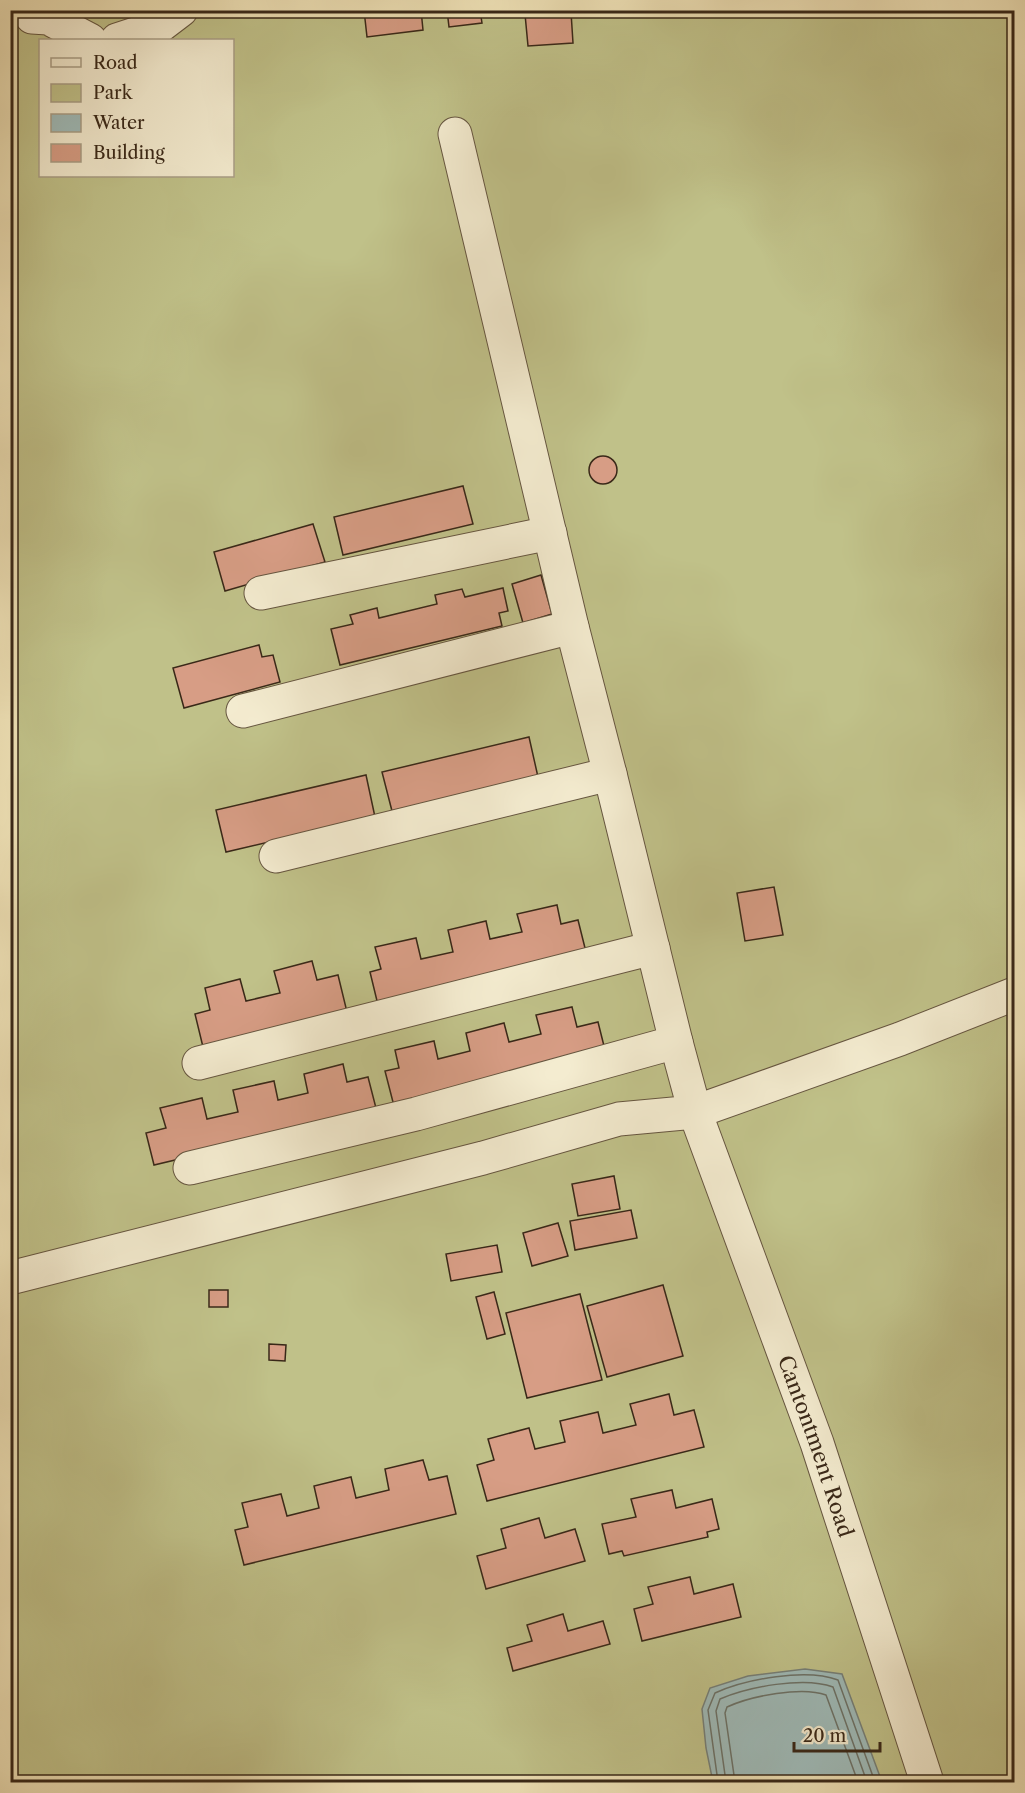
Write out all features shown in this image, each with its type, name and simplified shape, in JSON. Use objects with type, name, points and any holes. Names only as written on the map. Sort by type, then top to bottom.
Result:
[{"type":"street","points":[[26,10],[32,17],[48,18],[88,39]]},
{"type":"street","points":[[120,39],[160,26],[181,10]]},
{"type":"street","name":"Cantontment Road","points":[[454,134],[572,627],[695,1112],[817,1443],[927,1782]]},
{"type":"street","points":[[261,593],[550,533]]},
{"type":"street","points":[[243,711],[572,627]]},
{"type":"street","points":[[276,856],[610,774]]},
{"type":"street","points":[[199,1063],[653,948]]},
{"type":"street","points":[[10,1278],[483,1158],[619,1119],[695,1112],[900,1039],[1014,994]]},
{"type":"street","points":[[190,1168],[416,1114],[676,1042]]},
{"type":"green space","points":[[11,11],[1014,11],[1014,1782],[11,1782]]},
{"type":"water","points":[[805,1669],[842,1674],[882,1782],[713,1782],[706,1748],[702,1709],[710,1688],[748,1676]]},
{"type":"building","points":[[364,10],[421,10],[423,30],[367,37]]},
{"type":"building","points":[[447,10],[480,10],[482,23],[449,27]]},
{"type":"building","points":[[571,12],[573,43],[528,46],[525,14]]},
{"type":"building","points":[[603,456],[613,460],[617,470],[613,480],[603,484],[593,480],[589,470],[593,460]]},
{"type":"building","points":[[463,486],[473,524],[343,555],[334,517]]},
{"type":"building","points":[[313,524],[325,562],[225,591],[214,552]]},
{"type":"building","points":[[541,575],[552,614],[523,623],[512,584]]},
{"type":"building","points":[[503,588],[508,611],[499,613],[502,626],[340,665],[331,629],[353,624],[350,615],[377,608],[379,618],[437,604],[435,595],[462,589],[465,597]]},
{"type":"building","points":[[259,645],[262,657],[273,655],[280,682],[184,708],[173,668]]},
{"type":"building","points":[[529,737],[538,777],[392,811],[382,772]]},
{"type":"building","points":[[366,775],[375,817],[226,852],[216,810]]},
{"type":"building","points":[[774,887],[783,935],[745,941],[737,893]]},
{"type":"building","points":[[557,905],[561,924],[578,920],[587,956],[378,1005],[370,972],[381,969],[375,947],[416,938],[421,959],[453,952],[448,930],[486,921],[490,939],[522,932],[517,914]]},
{"type":"building","points":[[312,961],[317,980],[338,975],[347,1012],[203,1047],[195,1014],[210,1010],[205,988],[240,979],[246,1001],[280,993],[274,971]]},
{"type":"building","points":[[572,1007],[577,1027],[598,1022],[606,1054],[394,1106],[385,1071],[399,1068],[395,1050],[434,1041],[438,1059],[470,1051],[466,1033],[504,1023],[509,1042],[541,1034],[536,1015]]},
{"type":"building","points":[[343,1064],[347,1082],[368,1077],[377,1112],[154,1165],[146,1133],[166,1128],[160,1108],[202,1098],[207,1119],[238,1112],[233,1090],[274,1081],[278,1100],[308,1093],[304,1074]]},
{"type":"building","points":[[614,1176],[620,1209],[578,1216],[572,1184]]},
{"type":"building","points":[[631,1210],[637,1238],[575,1250],[570,1221]]},
{"type":"building","points":[[558,1223],[568,1256],[532,1266],[523,1233]]},
{"type":"building","points":[[497,1245],[502,1272],[451,1281],[446,1254]]},
{"type":"building","points":[[663,1285],[683,1356],[607,1377],[587,1306]]},
{"type":"building","points":[[209,1290],[228,1290],[228,1307],[209,1307]]},
{"type":"building","points":[[494,1292],[505,1334],[487,1339],[476,1297]]},
{"type":"building","points":[[580,1294],[602,1380],[527,1398],[506,1313]]},
{"type":"building","points":[[269,1344],[286,1345],[285,1361],[269,1360]]},
{"type":"building","points":[[669,1394],[674,1415],[694,1410],[704,1447],[487,1501],[477,1465],[494,1460],[488,1439],[529,1428],[535,1449],[565,1442],[560,1421],[598,1412],[603,1433],[636,1425],[630,1404]]},
{"type":"building","points":[[423,1460],[429,1480],[447,1476],[456,1514],[244,1565],[235,1530],[248,1527],[242,1503],[281,1494],[287,1516],[319,1508],[314,1486],[351,1477],[356,1498],[389,1490],[385,1469]]},
{"type":"building","points":[[672,1490],[676,1508],[712,1499],[719,1529],[707,1532],[708,1537],[624,1556],[622,1551],[609,1554],[602,1524],[636,1517],[631,1499]]},
{"type":"building","points":[[539,1518],[545,1538],[575,1529],[585,1561],[486,1589],[477,1556],[506,1548],[501,1529]]},
{"type":"building","points":[[690,1577],[694,1594],[733,1584],[741,1617],[642,1641],[634,1609],[653,1604],[648,1587]]},
{"type":"building","points":[[563,1614],[568,1631],[603,1621],[610,1644],[513,1671],[507,1648],[532,1641],[527,1625]]}]
